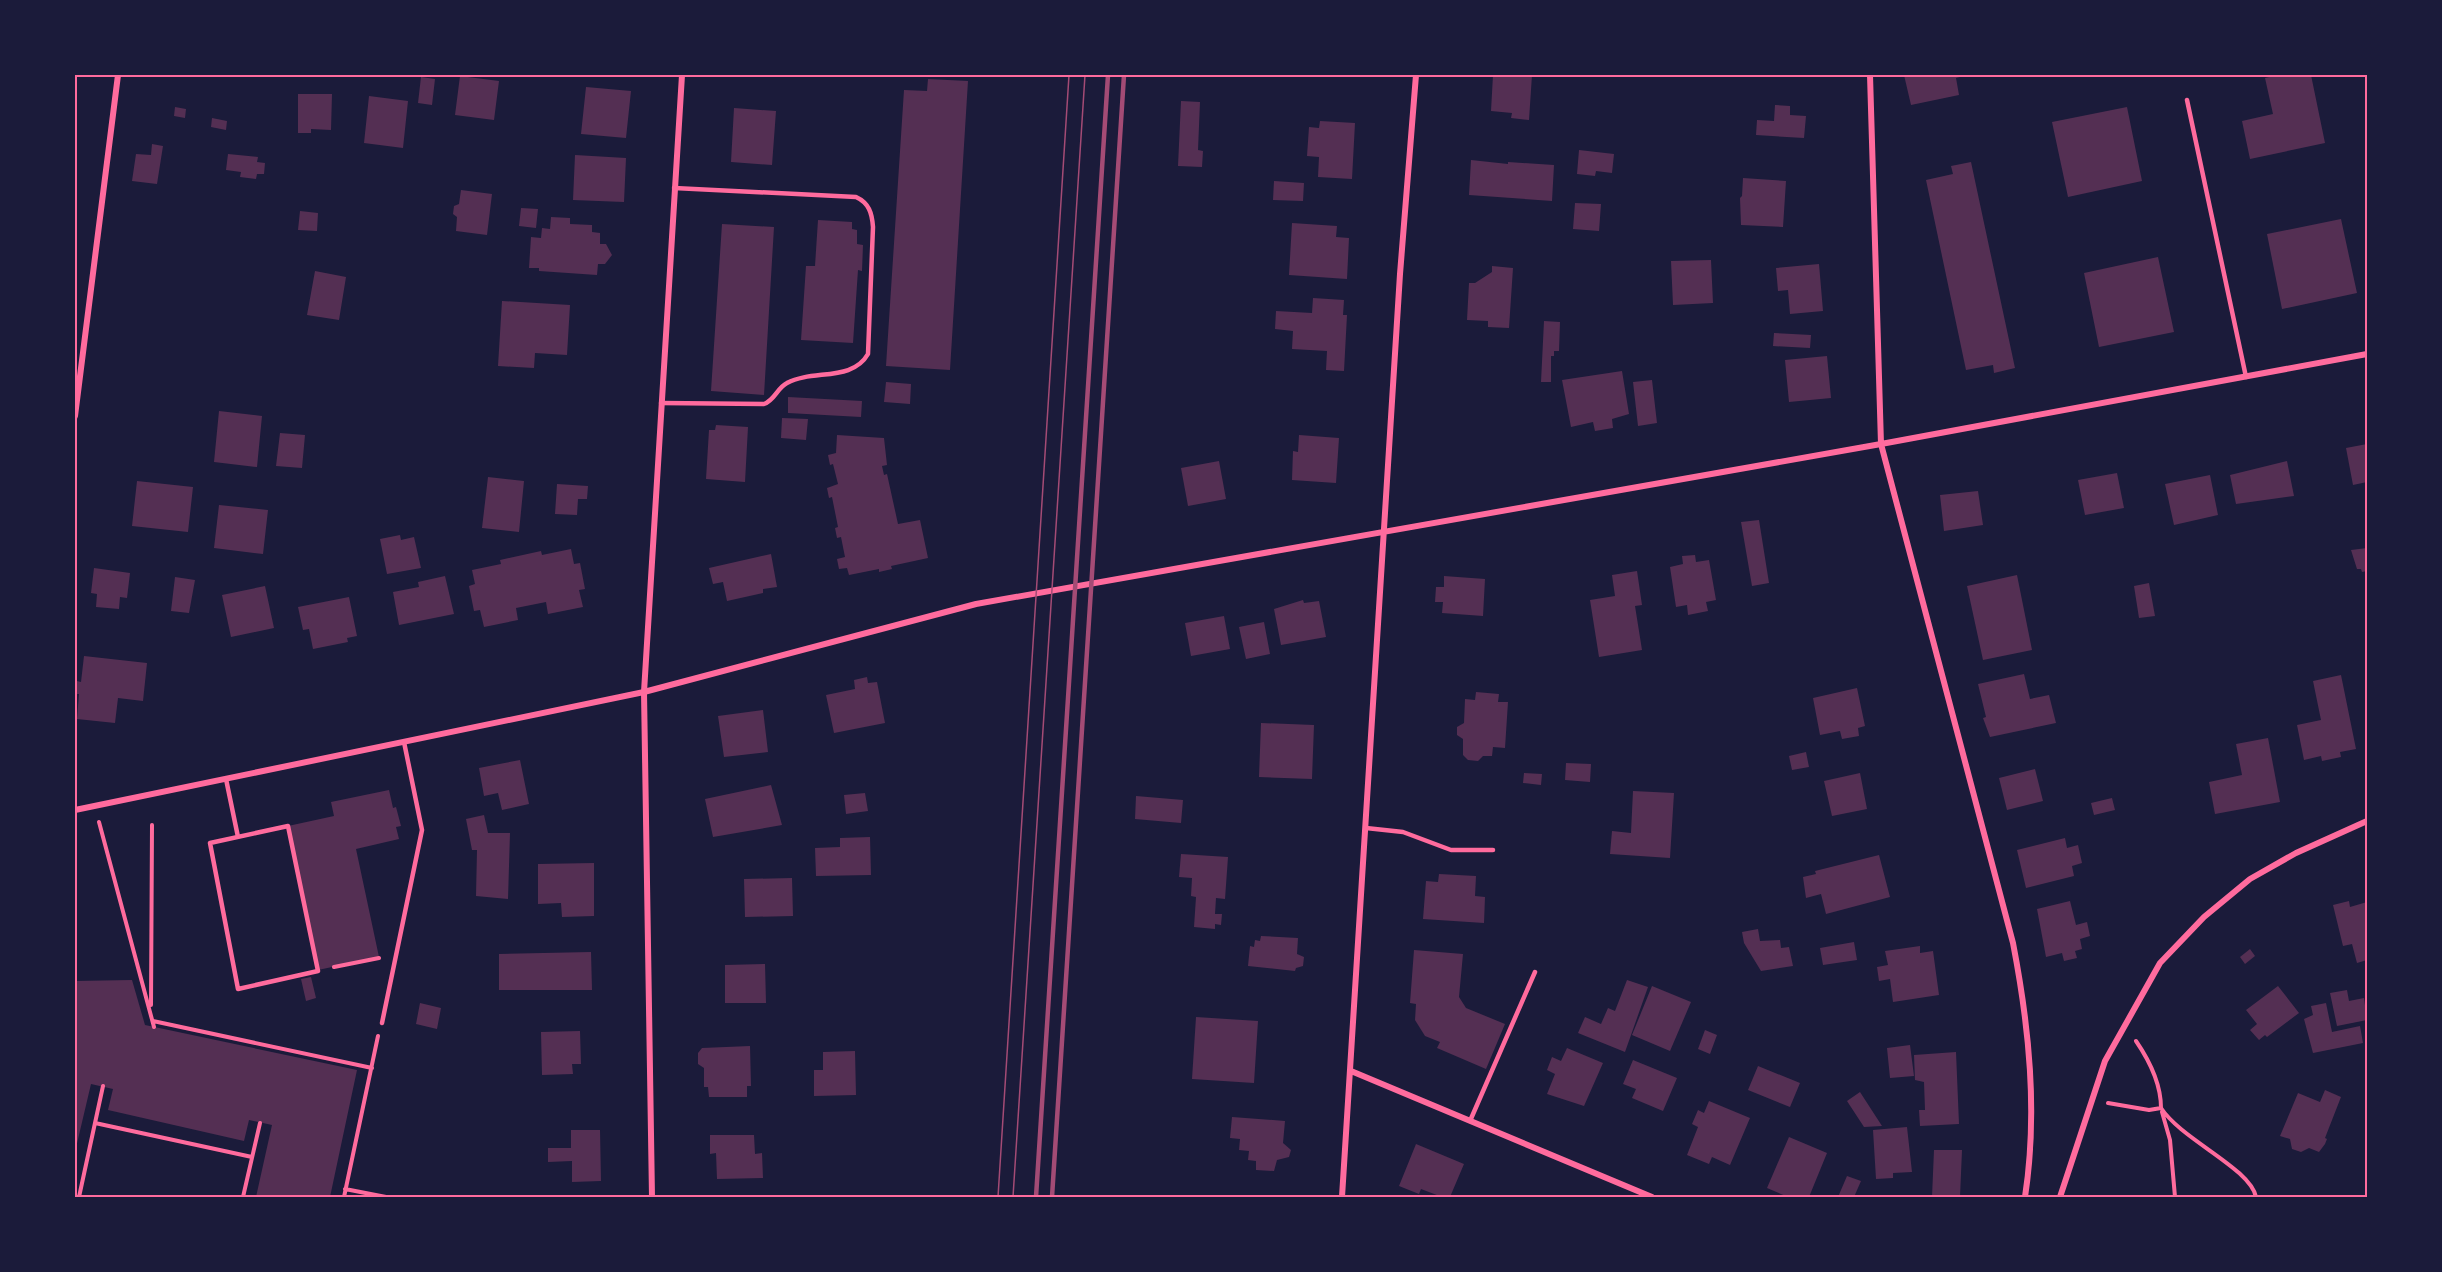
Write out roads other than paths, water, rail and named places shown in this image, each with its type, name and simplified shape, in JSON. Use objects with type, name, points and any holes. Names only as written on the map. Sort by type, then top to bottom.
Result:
[{"type":"street","points":[[75,416],[118,75]]},
{"type":"street","points":[[652,1197],[644,692],[682,75]]},
{"type":"street","points":[[1342,1197],[1386,530],[1400,274],[1416,75]]},
{"type":"street","points":[[1870,75],[1881,444],[2015,953],[2023,996],[2032,1100],[2032,1151],[2025,1197]]},
{"type":"street","points":[[75,810],[644,692],[976,604],[1881,444],[2367,354]]},
{"type":"street","points":[[2061,1197],[2104,1061],[2160,963],[2204,917],[2250,879],[2296,853],[2367,821]]},
{"type":"street","points":[[1351,1071],[1652,1197]]},
{"type":"lane","points":[[2187,100],[2246,377]]},
{"type":"lane","points":[[661,403],[764,404],[770,402],[790,381],[854,369],[863,362],[868,354],[873,227],[872,214],[863,200],[856,197],[674,188]]},
{"type":"lane","points":[[381,1023],[422,830],[404,742]]},
{"type":"lane","points":[[226,779],[238,837]]},
{"type":"lane","points":[[288,826],[318,970],[238,989],[210,843],[238,837],[288,826]]},
{"type":"lane","points":[[1366,828],[1403,832],[1451,849],[1492,850]]},
{"type":"lane","points":[[1470,1121],[1535,972]]},
{"type":"tram line","points":[[998,1197],[1069,75]]},
{"type":"tram line","points":[[1013,1197],[1085,75]]},
{"type":"railway","points":[[1036,1197],[1108,75]]},
{"type":"railway","points":[[1052,1197],[1124,75]]}]
